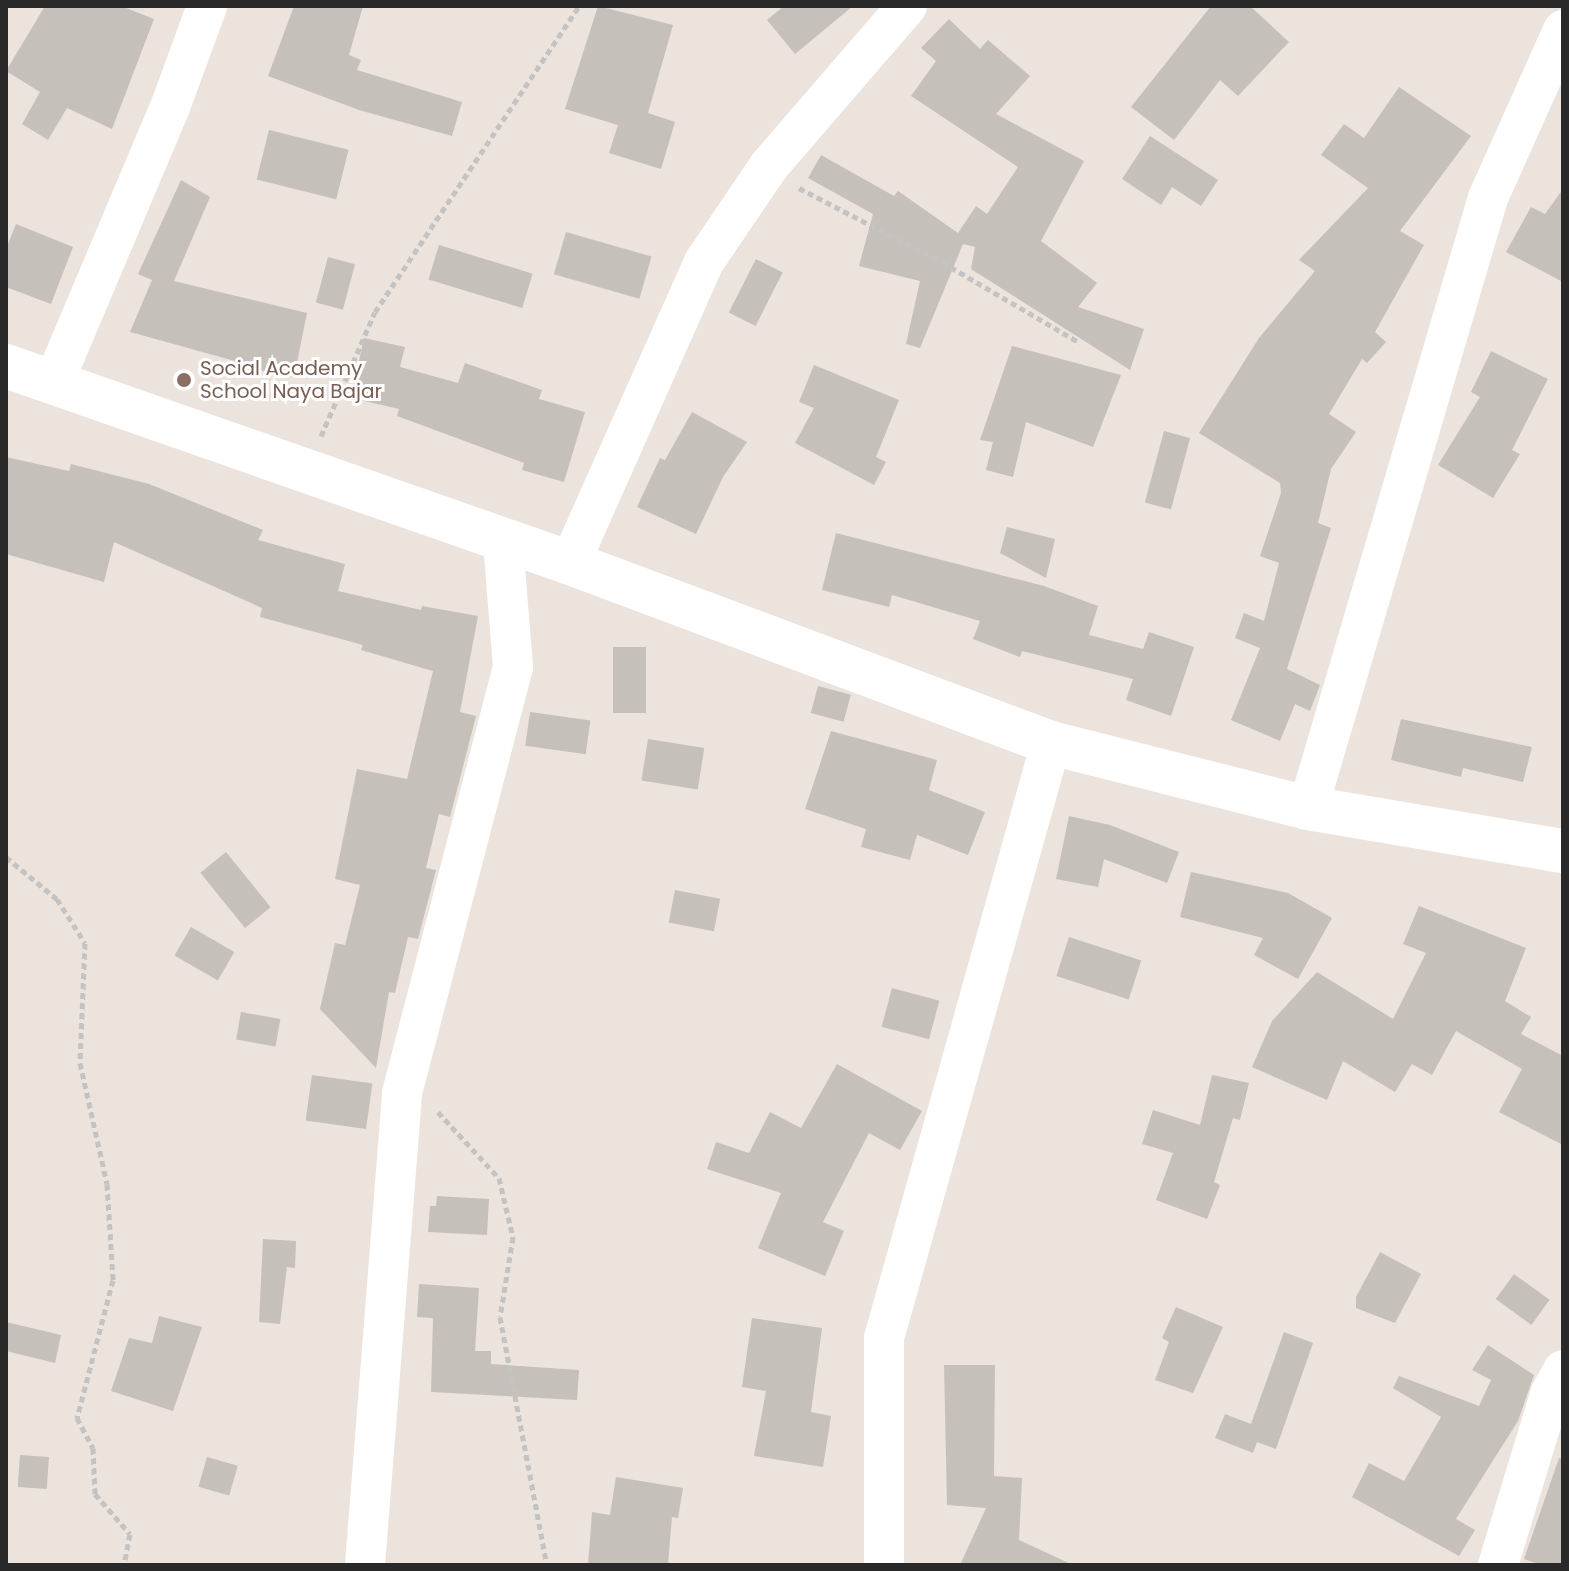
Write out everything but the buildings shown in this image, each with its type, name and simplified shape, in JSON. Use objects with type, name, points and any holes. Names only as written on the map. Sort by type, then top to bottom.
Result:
[{"type":"main road","points":[[6,366],[306,470],[503,543],[570,563],[1051,743],[1308,808],[1563,851]]},
{"type":"street","points":[[53,384],[169,110],[207,6]]},
{"type":"street","points":[[570,563],[704,262],[769,166],[907,6]]},
{"type":"street","points":[[1308,808],[1488,198],[1563,30]]},
{"type":"street","points":[[365,1565],[402,1093],[513,667],[503,543]]},
{"type":"street","points":[[884,1565],[884,1338],[1051,743]]},
{"type":"street","points":[[1498,1565],[1551,1392],[1563,1370]]},
{"type":"path","points":[[306,470],[375,312],[579,6]]},
{"type":"path","points":[[769,166],[805,192],[942,262],[1080,343]]},
{"type":"path","points":[[6,857],[57,899],[85,943],[80,1063],[107,1184],[113,1280],[77,1418],[93,1448],[95,1494],[130,1534],[124,1565]]},
{"type":"path","points":[[402,1093],[434,1107],[499,1178],[513,1237],[500,1317],[547,1565]]},
{"type":"place","name":"Social Academy School Naya Bajar","points":[[184,380]]}]
